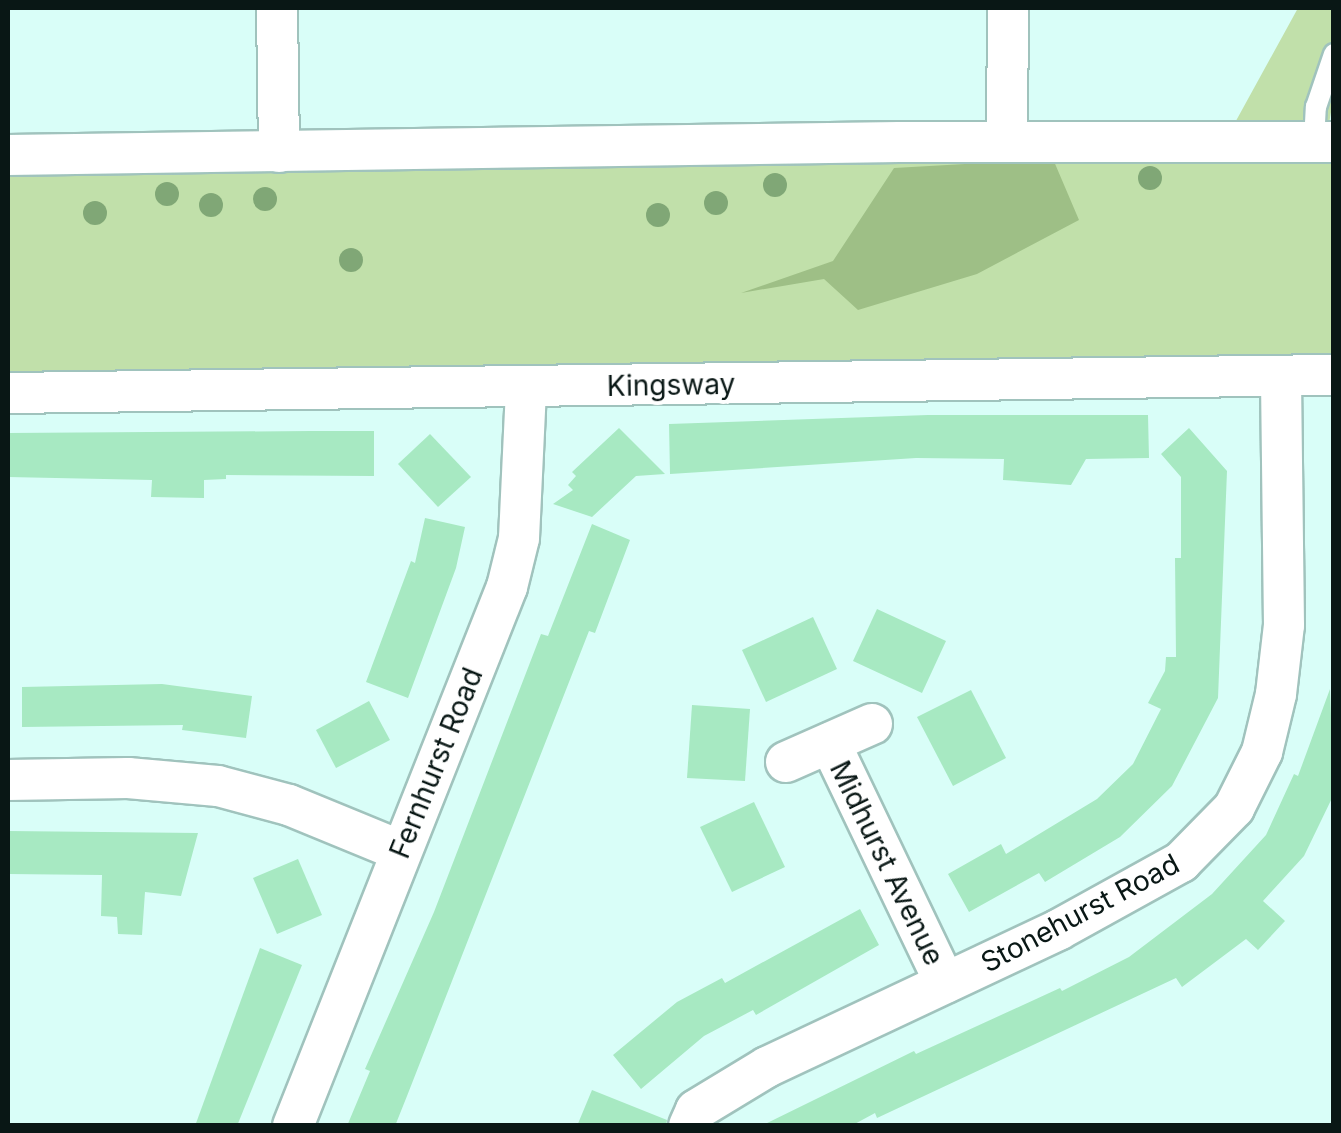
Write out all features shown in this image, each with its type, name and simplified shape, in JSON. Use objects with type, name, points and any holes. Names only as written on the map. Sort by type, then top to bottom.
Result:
[{"type":"street","points":[[277,8],[279,152]]},
{"type":"street","points":[[1006,142],[1008,8]]},
{"type":"street","points":[[8,155],[1006,142],[1324,142]]},
{"type":"street","name":"Stonehurst Road","points":[[688,1126],[696,1110],[767,1067],[1058,930],[1181,862],[1234,808],[1262,752],[1284,625],[1281,376]]},
{"type":"street","name":"Kingsway","points":[[8,393],[1334,376]]},
{"type":"street","name":"Fernhurst Road","points":[[292,1126],[507,587],[519,538],[526,388]]},
{"type":"street","name":"Midhurst Avenue","points":[[786,762],[872,724]]},
{"type":"street","name":"Midhurst Avenue","points":[[830,743],[944,983]]},
{"type":"street","points":[[8,780],[128,778],[218,786],[289,805],[402,851]]},
{"type":"lane","points":[[1324,142],[1316,107],[1334,54]]},
{"type":"green space","points":[[1298,8],[1333,8],[1333,109],[1332,106],[1326,142],[1226,139]]},
{"type":"green space","points":[[1333,157],[1333,364],[8,378],[8,171]]},
{"type":"green space","points":[[1053,159],[1079,220],[977,274],[858,310],[824,279],[741,293],[833,261],[894,168]]},
{"type":"building","points":[[928,415],[1148,415],[1149,458],[1086,459],[1071,485],[1003,480],[1004,459],[916,458],[670,474],[669,424]]},
{"type":"building","points":[[619,428],[665,474],[636,476],[592,517],[553,504],[573,490],[568,485],[576,476],[572,472]]},
{"type":"building","points":[[1189,428],[1227,471],[1218,698],[1172,786],[1120,837],[1045,882],[1039,873],[969,912],[948,874],[1001,844],[1006,854],[1097,799],[1133,764],[1161,709],[1148,703],[1165,671],[1166,657],[1176,657],[1175,558],[1181,558],[1181,477],[1161,454]]},
{"type":"building","points":[[374,431],[374,476],[226,475],[226,479],[204,480],[204,498],[151,497],[152,480],[8,477],[8,433]]},
{"type":"building","points":[[430,434],[471,477],[438,507],[398,464]]},
{"type":"building","points":[[425,518],[465,527],[456,568],[408,698],[366,682],[411,561],[415,563]]},
{"type":"building","points":[[592,524],[630,540],[595,633],[589,631],[395,1126],[347,1126],[370,1071],[365,1069],[434,912],[541,634],[548,636]]},
{"type":"building","points":[[877,609],[946,641],[922,693],[853,661]]},
{"type":"building","points":[[813,617],[837,669],[766,702],[742,650]]},
{"type":"building","points":[[162,684],[252,696],[246,738],[182,730],[183,725],[22,727],[22,687]]},
{"type":"building","points":[[1330,689],[1334,794],[1304,856],[1263,901],[1285,921],[1258,950],[1246,939],[1182,987],[1176,978],[877,1118],[875,1113],[851,1126],[761,1126],[914,1051],[916,1054],[1060,988],[1062,991],[1129,957],[1212,894],[1266,835],[1294,774],[1298,776]]},
{"type":"building","points":[[971,690],[1006,758],[953,786],[917,717]]},
{"type":"building","points":[[369,701],[390,740],[336,768],[316,730]]},
{"type":"building","points":[[692,705],[750,709],[745,781],[687,778]]},
{"type":"building","points":[[754,802],[785,867],[732,892],[700,827]]},
{"type":"building","points":[[8,831],[198,833],[181,896],[145,892],[142,935],[118,934],[117,917],[101,916],[102,875],[8,874]]},
{"type":"building","points":[[298,859],[322,915],[277,934],[253,878]]},
{"type":"building","points":[[860,909],[879,945],[756,1015],[753,1010],[704,1036],[641,1089],[613,1055],[677,1002],[722,978],[725,983]]},
{"type":"building","points":[[260,948],[302,965],[237,1126],[195,1126]]},
{"type":"building","points":[[592,1090],[667,1120],[666,1126],[577,1126]]}]
